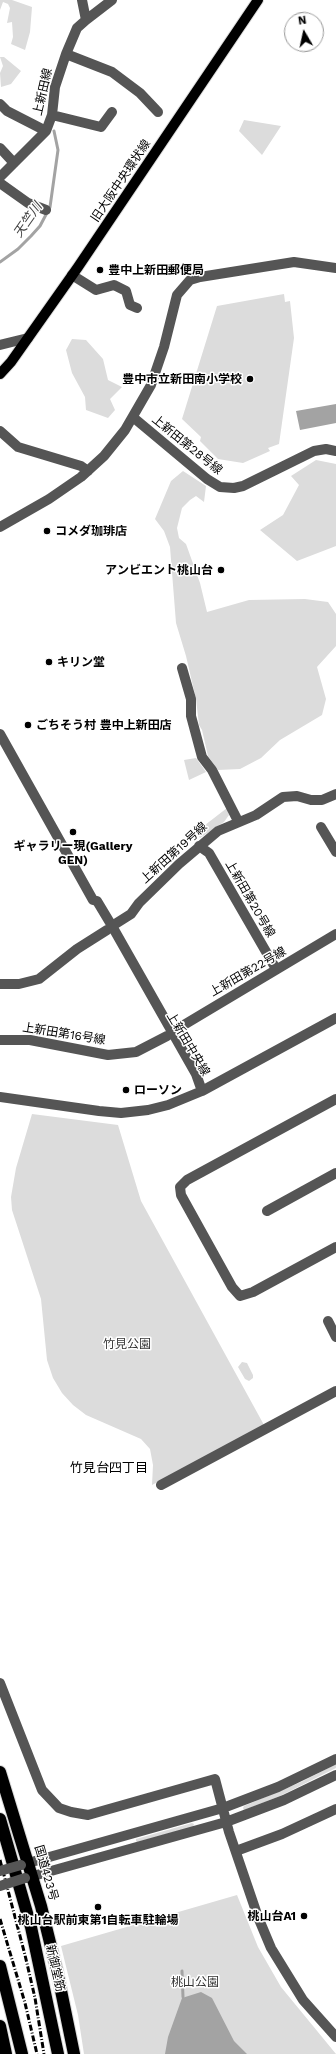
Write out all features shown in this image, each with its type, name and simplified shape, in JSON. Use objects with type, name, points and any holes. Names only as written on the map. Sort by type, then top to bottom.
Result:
[{"type":"highway","name":"国道423号","points":[[0,1772],[25,1864],[56,1966],[74,2054]]},
{"type":"highway","name":"新御堂筋","points":[[0,1819],[31,1927],[58,2054]]},
{"type":"highway","points":[[0,1966],[22,2054]]},
{"type":"highway","points":[[0,2026],[6,2054]]},
{"type":"main road","name":"旧大阪中央環状線","points":[[0,374],[11,362],[72,275],[258,0]]},
{"type":"street","points":[[82,0],[86,20]]},
{"type":"street","name":"上新田線","points":[[0,177],[46,131],[52,115],[55,87],[66,54],[77,28],[112,0]]},
{"type":"street","points":[[66,54],[112,72],[140,93],[158,112]]},
{"type":"street","points":[[0,104],[6,111],[46,131]]},
{"type":"street","points":[[52,115],[101,127],[112,112]]},
{"type":"street","points":[[0,148],[14,163]]},
{"type":"street","points":[[0,183],[28,203],[46,210]]},
{"type":"street","points":[[0,527],[49,499],[88,471],[114,445],[134,418],[149,390],[158,367],[177,295],[190,280],[200,277],[294,262],[336,268]]},
{"type":"street","points":[[72,275],[96,290],[114,286],[126,291],[130,304],[137,308]]},
{"type":"street","points":[[0,345],[28,338]]},
{"type":"street","name":"上新田第28号線","points":[[134,418],[207,479],[220,487],[234,488],[243,486],[314,451],[326,449],[336,451]]},
{"type":"street","points":[[0,431],[18,447],[81,466],[88,471]]},
{"type":"street","points":[[182,668],[191,699],[191,716],[202,757],[219,782],[238,822]]},
{"type":"street","name":"上新田中央線","points":[[0,734],[93,900],[92,904],[110,928],[169,1034],[190,1077],[202,1091]]},
{"type":"street","name":"上新田第19号線","points":[[0,984],[19,984],[39,979],[77,949],[131,914],[139,903],[199,846],[218,831],[256,815],[284,798],[291,796],[322,800],[336,794]]},
{"type":"street","points":[[321,827],[336,852]]},
{"type":"street","name":"上新田第20号線","points":[[199,846],[209,853],[276,969]]},
{"type":"street","name":"上新田第22号線","points":[[169,1034],[336,934]]},
{"type":"street","points":[[0,1097],[121,1113],[148,1110],[168,1105],[202,1091],[336,1018]]},
{"type":"street","name":"上新田第16号線","points":[[0,1040],[30,1040],[108,1055],[136,1052],[169,1034]]},
{"type":"street","points":[[336,1100],[187,1180],[180,1187],[184,1199],[232,1286],[240,1296],[253,1292],[336,1247]]},
{"type":"street","points":[[267,1210],[336,1173]]},
{"type":"street","points":[[331,1322],[336,1338]]},
{"type":"street","points":[[161,1485],[336,1390]]},
{"type":"street","points":[[0,1683],[42,1790],[59,1808],[71,1812],[88,1814],[215,1779],[226,1822],[271,1948],[303,2000],[336,2037]]},
{"type":"street","points":[[0,1871],[223,1808],[278,1787],[336,1759]]},
{"type":"street","points":[[0,1886],[226,1822],[284,1800],[336,1775]]},
{"type":"street","points":[[236,1851],[282,1834],[336,1809]]},
{"type":"green space","points":[[0,0],[12,0],[32,7],[30,32],[25,50],[11,44],[13,37],[12,22],[7,23],[10,8],[8,4],[3,2],[0,10]]},
{"type":"green space","points":[[0,57],[4,57],[21,71],[11,84],[1,87],[0,73],[3,66]]},
{"type":"green space","points":[[244,120],[281,126],[262,155],[239,131]]},
{"type":"green space","points":[[284,294],[285,302],[290,301],[294,338],[279,444],[268,448],[270,451],[243,463],[218,459],[200,441],[201,437],[182,419],[217,306]]},
{"type":"green space","points":[[72,339],[86,340],[103,359],[108,380],[122,387],[110,399],[115,410],[108,418],[86,410],[85,397],[72,373],[66,350]]},
{"type":"green space","points":[[316,460],[336,464],[336,546],[297,561],[260,530],[283,515],[299,485],[291,476]]},
{"type":"green space","points":[[183,471],[206,486],[204,502],[196,496],[190,500],[182,508],[177,528],[179,538],[186,544],[200,583],[207,612],[249,600],[305,599],[328,602],[336,614],[336,646],[317,667],[326,699],[322,715],[280,740],[261,758],[240,769],[218,770],[208,756],[202,730],[199,725],[196,699],[186,656],[176,623],[170,547],[164,531],[155,519],[171,481]]},
{"type":"green space","points":[[196,758],[206,772],[189,780],[184,760]]},
{"type":"green space","points":[[227,808],[229,815],[224,822],[200,838],[196,832]]},
{"type":"green space","name":"竹見公園","points":[[32,1114],[118,1125],[141,1201],[264,1425],[152,1485],[153,1465],[150,1449],[141,1439],[86,1415],[73,1405],[62,1393],[53,1378],[47,1360],[41,1299],[12,1210],[11,1197],[16,1168]]},
{"type":"green space","points":[[242,1362],[247,1363],[253,1375],[253,1378],[249,1381],[245,1379],[238,1367]]},
{"type":"green space","points":[[336,1764],[336,1768],[280,1796],[244,1810],[243,1808],[244,1806],[301,1782]]},
{"type":"green space","points":[[192,1823],[194,1824],[193,1827],[137,1842],[136,1841],[136,1839]]},
{"type":"green space","name":"桃山公園","points":[[237,1895],[258,1947],[281,1987],[336,2054],[84,2054],[78,2015],[61,1946]]},
{"type":"shaded area","points":[[336,404],[336,423],[300,430],[296,411]]},
{"type":"shaded area","points":[[201,1992],[212,1998],[234,2041],[247,2054],[165,2054],[168,2037],[182,1998]]},
{"type":"waterway","name":"天竺川","points":[[0,262],[18,249],[31,236],[40,226],[50,207],[58,150],[54,131]]},
{"type":"waterway","points":[[182,1971],[183,1997]]},
{"type":"railway","points":[[0,1860],[35,1998],[44,2054]]},
{"type":"railway","points":[[0,1919],[25,2003],[37,2054]]},
{"type":"place","name":"豊中上新田郵便局","points":[[100,270]]},
{"type":"place","name":"豊中市立新田南小学校","points":[[250,379]]},
{"type":"place","name":"コメダ珈琲店","points":[[47,531]]},
{"type":"place","name":"アンビエント桃山台","points":[[221,570]]},
{"type":"place","name":"キリン堂","points":[[49,662]]},
{"type":"place","name":"ごちそう村 豊中上新田店","points":[[28,725]]},
{"type":"place","name":"ギャラリー現(Gallery GEN)","points":[[73,832]]},
{"type":"place","name":"ローソン","points":[[126,1090]]},
{"type":"place","name":"桃山台駅前東第1自転車駐輪場","points":[[98,1907]]},
{"type":"place","name":"桃山台A1","points":[[304,1916]]},
{"type":"district","name":"竹見台四丁目","points":[[109,1468]]}]
